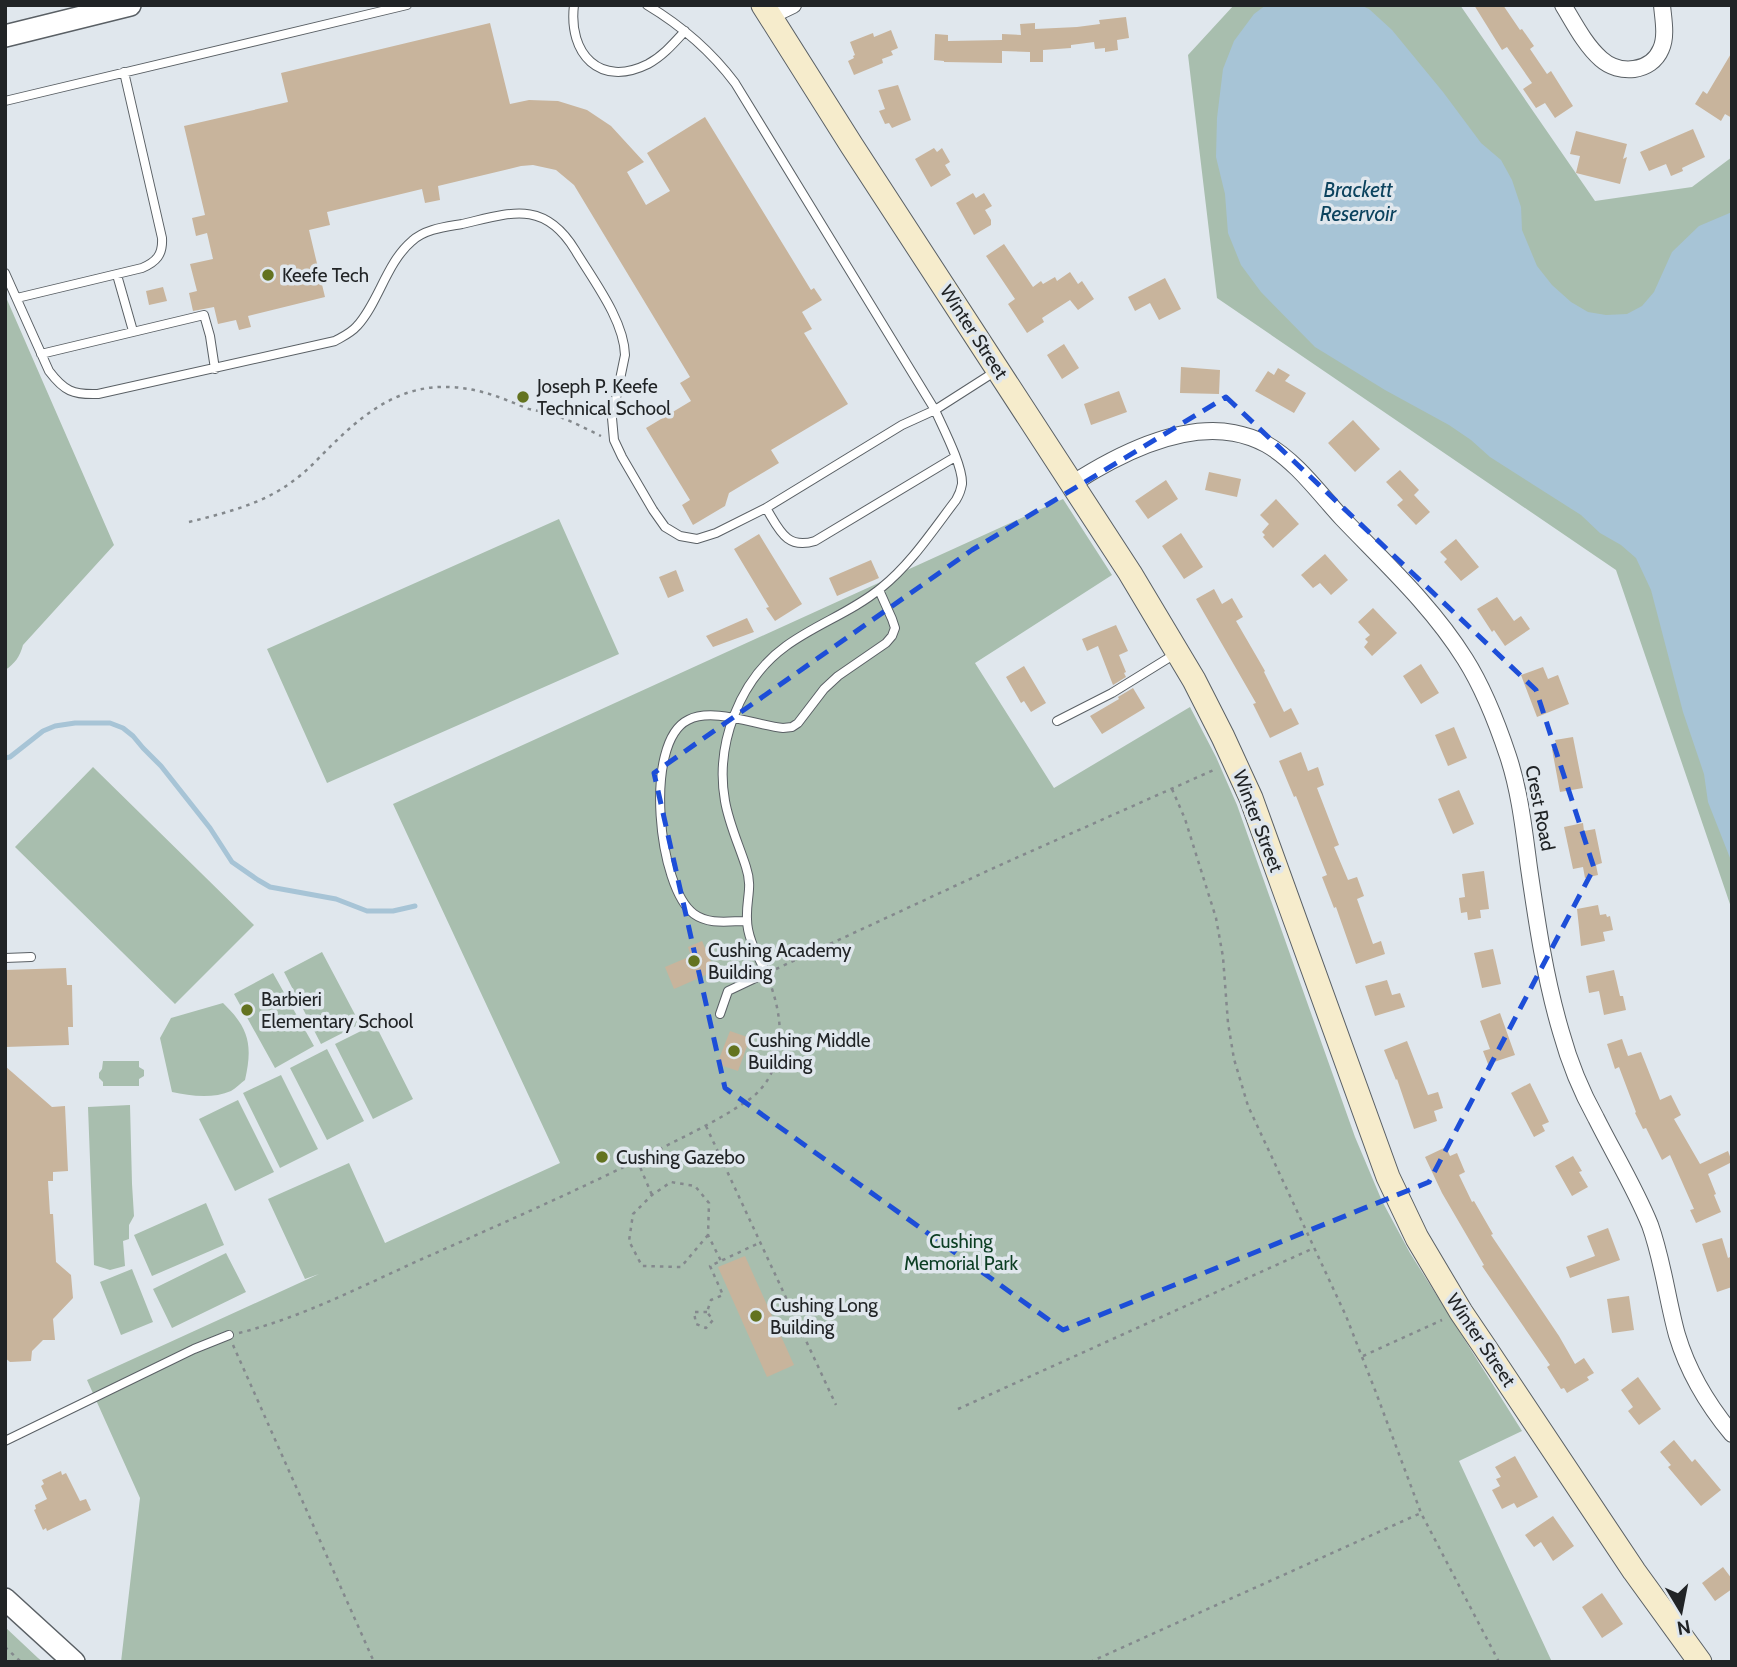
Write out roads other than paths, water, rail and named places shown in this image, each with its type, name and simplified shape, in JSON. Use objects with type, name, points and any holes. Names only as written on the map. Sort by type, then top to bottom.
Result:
[{"type":"main road","name":"Winter Street","points":[[766,11],[1136,583],[1178,653],[1234,760],[1266,839],[1388,1177],[1412,1228],[1469,1323],[1634,1571],[1700,1662]]},
{"type":"street","points":[[5,36],[130,5]]},
{"type":"street","points":[[766,11],[793,5]]},
{"type":"street","points":[[1563,5],[1601,59],[1624,70],[1648,64],[1662,48],[1662,5]]},
{"type":"street","name":"Crest Road","points":[[1072,484],[1088,473],[1130,453],[1178,435],[1214,431],[1252,438],[1267,445],[1297,470],[1427,608],[1451,639],[1485,698],[1509,760],[1520,807],[1541,947],[1552,1000],[1571,1062],[1594,1116],[1629,1178],[1650,1227],[1685,1358],[1704,1395],[1732,1434]]},
{"type":"street","points":[[5,1599],[74,1662]]},
{"type":"lane","points":[[5,101],[407,5]]},
{"type":"lane","points":[[575,5],[575,25],[584,55],[593,65],[603,70],[621,72],[648,64],[685,31]]},
{"type":"lane","points":[[647,5],[685,31],[716,58],[735,83],[935,410],[955,457],[962,482],[956,500],[894,577],[879,590],[796,639],[778,653],[749,686],[733,719],[727,739],[723,779],[725,800],[750,881],[746,921],[751,941],[766,973],[729,991],[720,1014]]},
{"type":"lane","points":[[17,298],[117,275],[149,265],[160,255],[162,238],[124,72]]},
{"type":"lane","points":[[5,273],[49,371],[64,388],[73,393],[98,394],[335,341],[356,327],[403,250],[422,234],[515,212],[551,222],[565,234],[620,327],[625,355],[612,418],[614,440],[665,527],[680,536],[697,539],[766,508],[902,425],[935,410],[998,370]]},
{"type":"lane","points":[[117,275],[133,331]]},
{"type":"lane","points":[[41,354],[204,315],[215,369]]},
{"type":"lane","points":[[766,508],[788,540],[806,544],[955,457]]},
{"type":"lane","points":[[746,921],[705,920],[687,908],[672,876],[659,814],[664,758],[681,723],[698,716],[709,715],[783,728],[798,723],[819,695],[838,676],[892,636],[895,628],[879,590]]},
{"type":"lane","points":[[1057,721],[1112,693],[1178,653]]},
{"type":"lane","points":[[5,958],[31,957]]},
{"type":"lane","points":[[5,1441],[194,1349],[229,1335]]},
{"type":"water","name":"Brackett Reservoir","points":[[1266,5],[1360,5],[1369,9],[1392,30],[1481,143],[1501,160],[1512,180],[1521,207],[1522,230],[1537,266],[1552,285],[1571,302],[1588,312],[1627,314],[1642,306],[1654,292],[1672,252],[1699,226],[1732,212],[1732,863],[1708,802],[1704,774],[1683,712],[1651,590],[1636,558],[1621,545],[1600,533],[1581,515],[1490,457],[1449,425],[1315,347],[1261,292],[1241,265],[1228,233],[1225,194],[1216,157],[1217,118],[1223,69],[1234,41],[1254,14]]},
{"type":"waterway","points":[[5,758],[43,731],[55,726],[110,723],[133,736],[161,766],[210,828],[232,862],[258,880],[270,887],[336,899],[367,911],[393,911],[415,906]]},
{"type":"place","name":"Keefe Tech","points":[[268,275]]},
{"type":"place","name":"Joseph P. Keefe Technical School","points":[[523,397]]},
{"type":"place","name":"Cushing Academy Building","points":[[694,961]]},
{"type":"place","name":"Barbieri Elementary School","points":[[247,1010]]},
{"type":"place","name":"Cushing Middle Building","points":[[734,1051]]},
{"type":"place","name":"Cushing Gazebo","points":[[602,1157]]},
{"type":"place","name":"Cushing Long Building","points":[[756,1316]]},
{"type":"park label","name":"Cushing Memorial Park","points":[[961,1252]]}]
